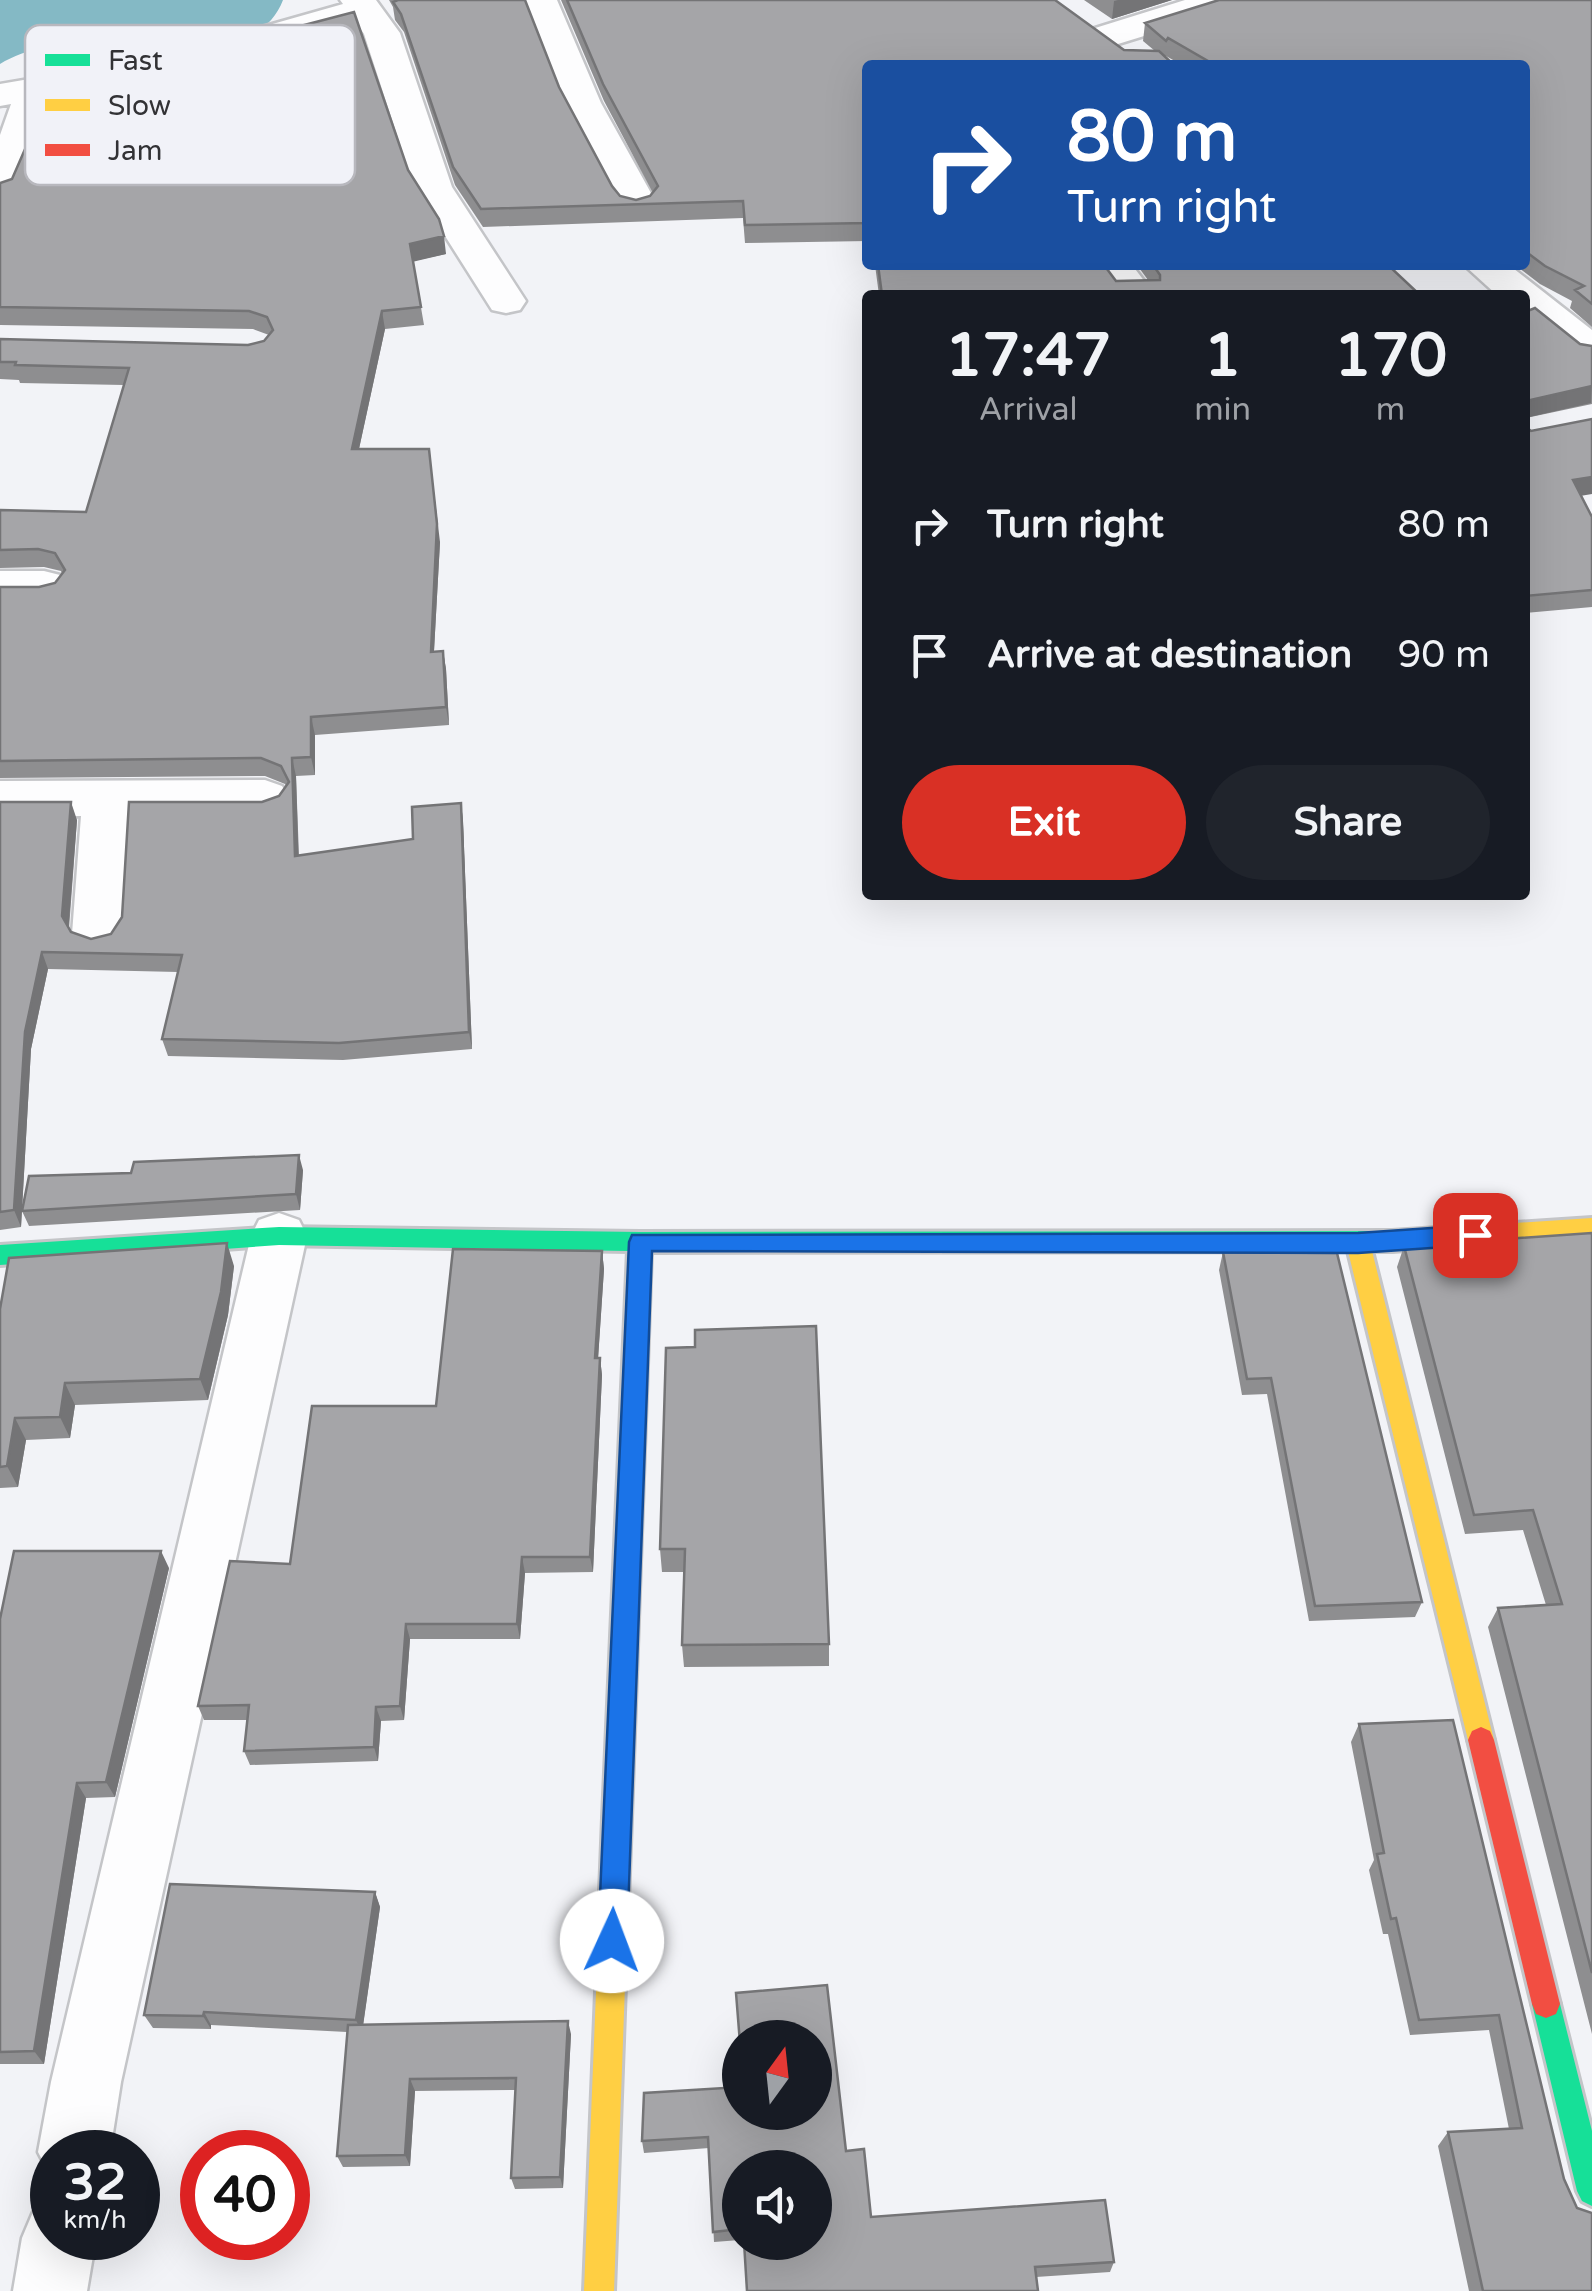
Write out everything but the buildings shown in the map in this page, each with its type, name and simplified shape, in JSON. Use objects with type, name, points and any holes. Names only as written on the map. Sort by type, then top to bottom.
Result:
[{"type":"street","points":[[538,0],[560,60],[636,202]]},
{"type":"street","points":[[1140,60],[1092,28],[1222,0]]},
{"type":"street","points":[[296,25],[361,5],[382,33],[433,187],[506,300]]},
{"type":"street","points":[[0,187],[17,93]]},
{"type":"street","points":[[1115,270],[1131,290]]},
{"type":"street","points":[[1490,270],[1516,290]]},
{"type":"street","points":[[1530,301],[1592,350]]},
{"type":"street","points":[[0,799],[265,798]]},
{"type":"street","points":[[98,934],[107,799]]},
{"type":"street","points":[[0,1255],[279,1236],[640,1242],[1358,1243],[1592,1227]]},
{"type":"street","points":[[78,2130],[279,1236]]},
{"type":"street","points":[[599,2291],[640,1242]]},
{"type":"street","points":[[1358,1243],[1592,2190]]},
{"type":"street","points":[[50,2291],[56,2260]]},
{"type":"water","points":[[0,0],[283,0],[265,25],[25,25],[25,53],[0,64]]},
{"type":"traffic: fast","points":[[0,1255],[279,1236],[640,1242],[1392,1241]]},
{"type":"traffic: fast","points":[[617,1818],[640,1242]]},
{"type":"traffic: fast","points":[[1546,2004],[1592,2191]]},
{"type":"traffic: slow","points":[[1392,1241],[1592,1227]]},
{"type":"traffic: slow","points":[[1358,1243],[1481,1740]]},
{"type":"traffic: slow","points":[[599,2291],[617,1818]]},
{"type":"traffic: jam","points":[[1481,1740],[1546,2004]]},
{"type":"route","points":[[612,1941],[640,1242],[1358,1243],[1475,1235]]}]
